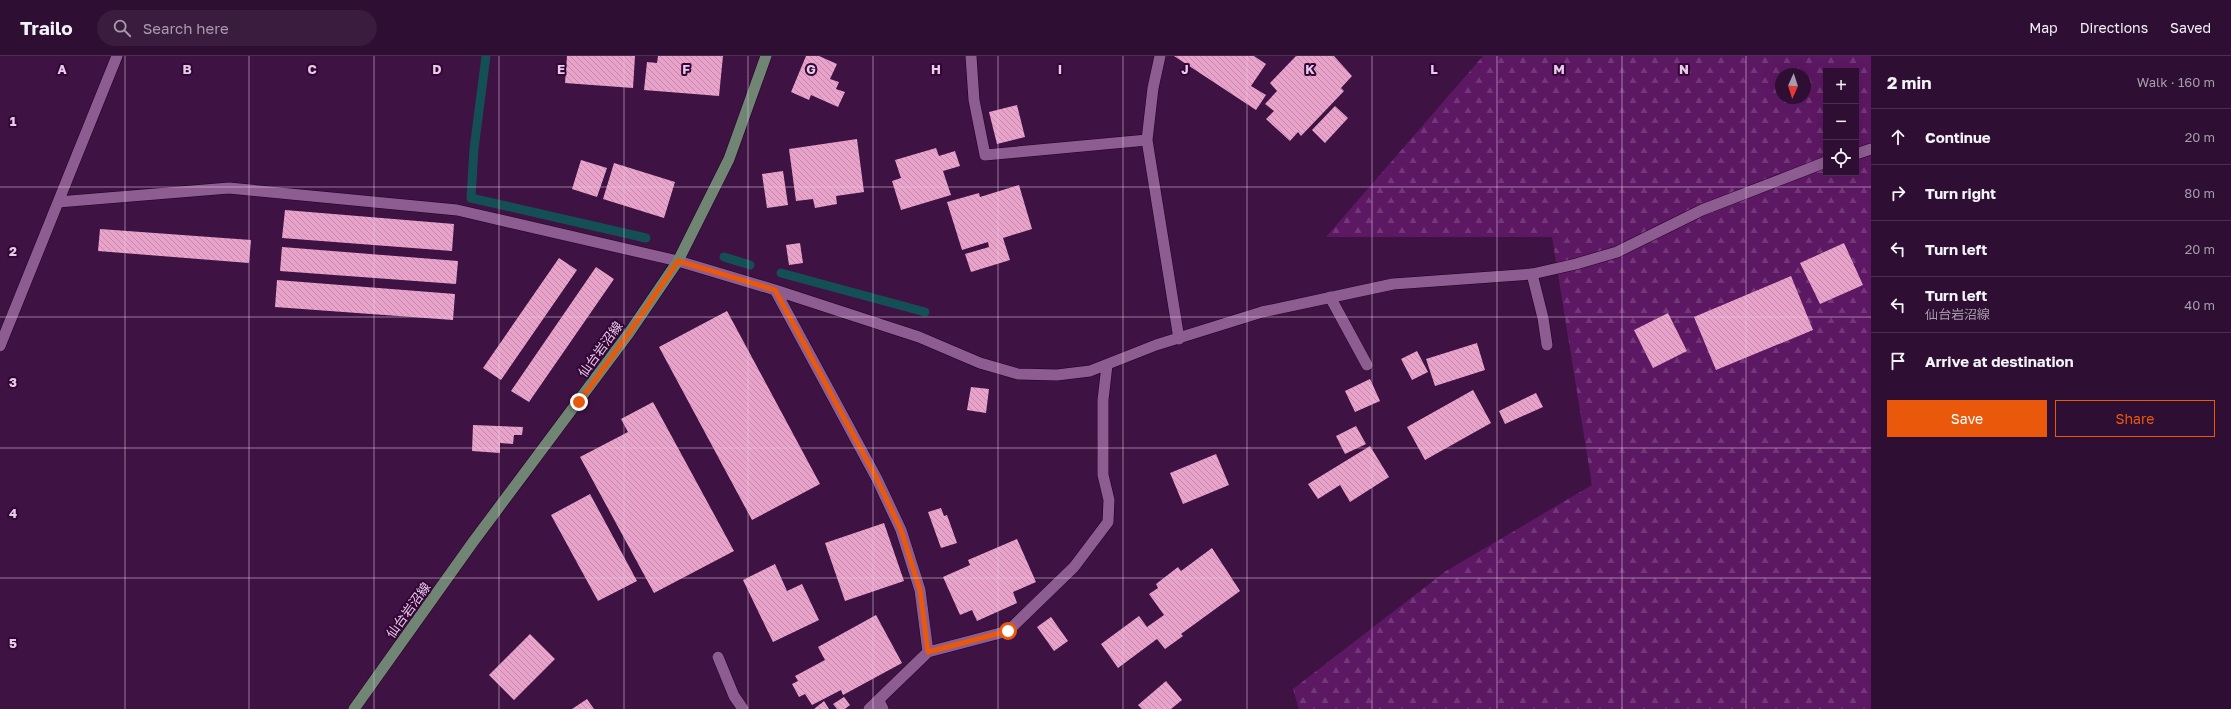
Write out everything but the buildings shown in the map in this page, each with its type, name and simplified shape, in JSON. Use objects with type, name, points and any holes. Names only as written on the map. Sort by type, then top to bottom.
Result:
[{"type":"main road","name":"仙台岩沼線","points":[[354,709],[473,542],[629,333],[678,261],[729,159],[766,56]]},
{"type":"street","points":[[0,346],[117,56]]},
{"type":"street","points":[[971,56],[974,100],[985,155],[1146,140]]},
{"type":"street","points":[[1160,56],[1152,88],[1146,140],[1179,339]]},
{"type":"street","points":[[1859,153],[1871,149]]},
{"type":"street","points":[[58,202],[229,188],[332,196],[457,210],[678,261],[775,290],[919,337],[980,363],[1018,374],[1057,375],[1090,371],[1156,345],[1262,312],[1330,297],[1393,284],[1532,274],[1576,264],[1617,252],[1702,210],[1823,163]]},
{"type":"street","points":[[1532,274],[1543,318],[1547,345]]},
{"type":"street","points":[[775,290],[877,479],[901,530],[920,590],[928,652]]},
{"type":"street","points":[[1330,297],[1367,365]]},
{"type":"street","points":[[869,709],[881,705],[928,652],[1008,631],[1074,566],[1108,522],[1110,509],[1103,475],[1103,400],[1107,364]]},
{"type":"street","points":[[718,657],[734,696],[742,709]]},
{"type":"green space","points":[[1483,56],[1871,56],[1871,709],[1299,709],[1293,689],[1446,571],[1592,485],[1552,237],[1326,237]]},
{"type":"waterway","points":[[486,56],[474,149],[471,198],[646,238]]},
{"type":"waterway","points":[[724,257],[750,265]]},
{"type":"waterway","points":[[781,273],[925,312]]},
{"type":"route","points":[[579,402],[629,333],[678,261],[775,290],[877,479],[901,530],[920,590],[928,652],[1008,631]]}]
